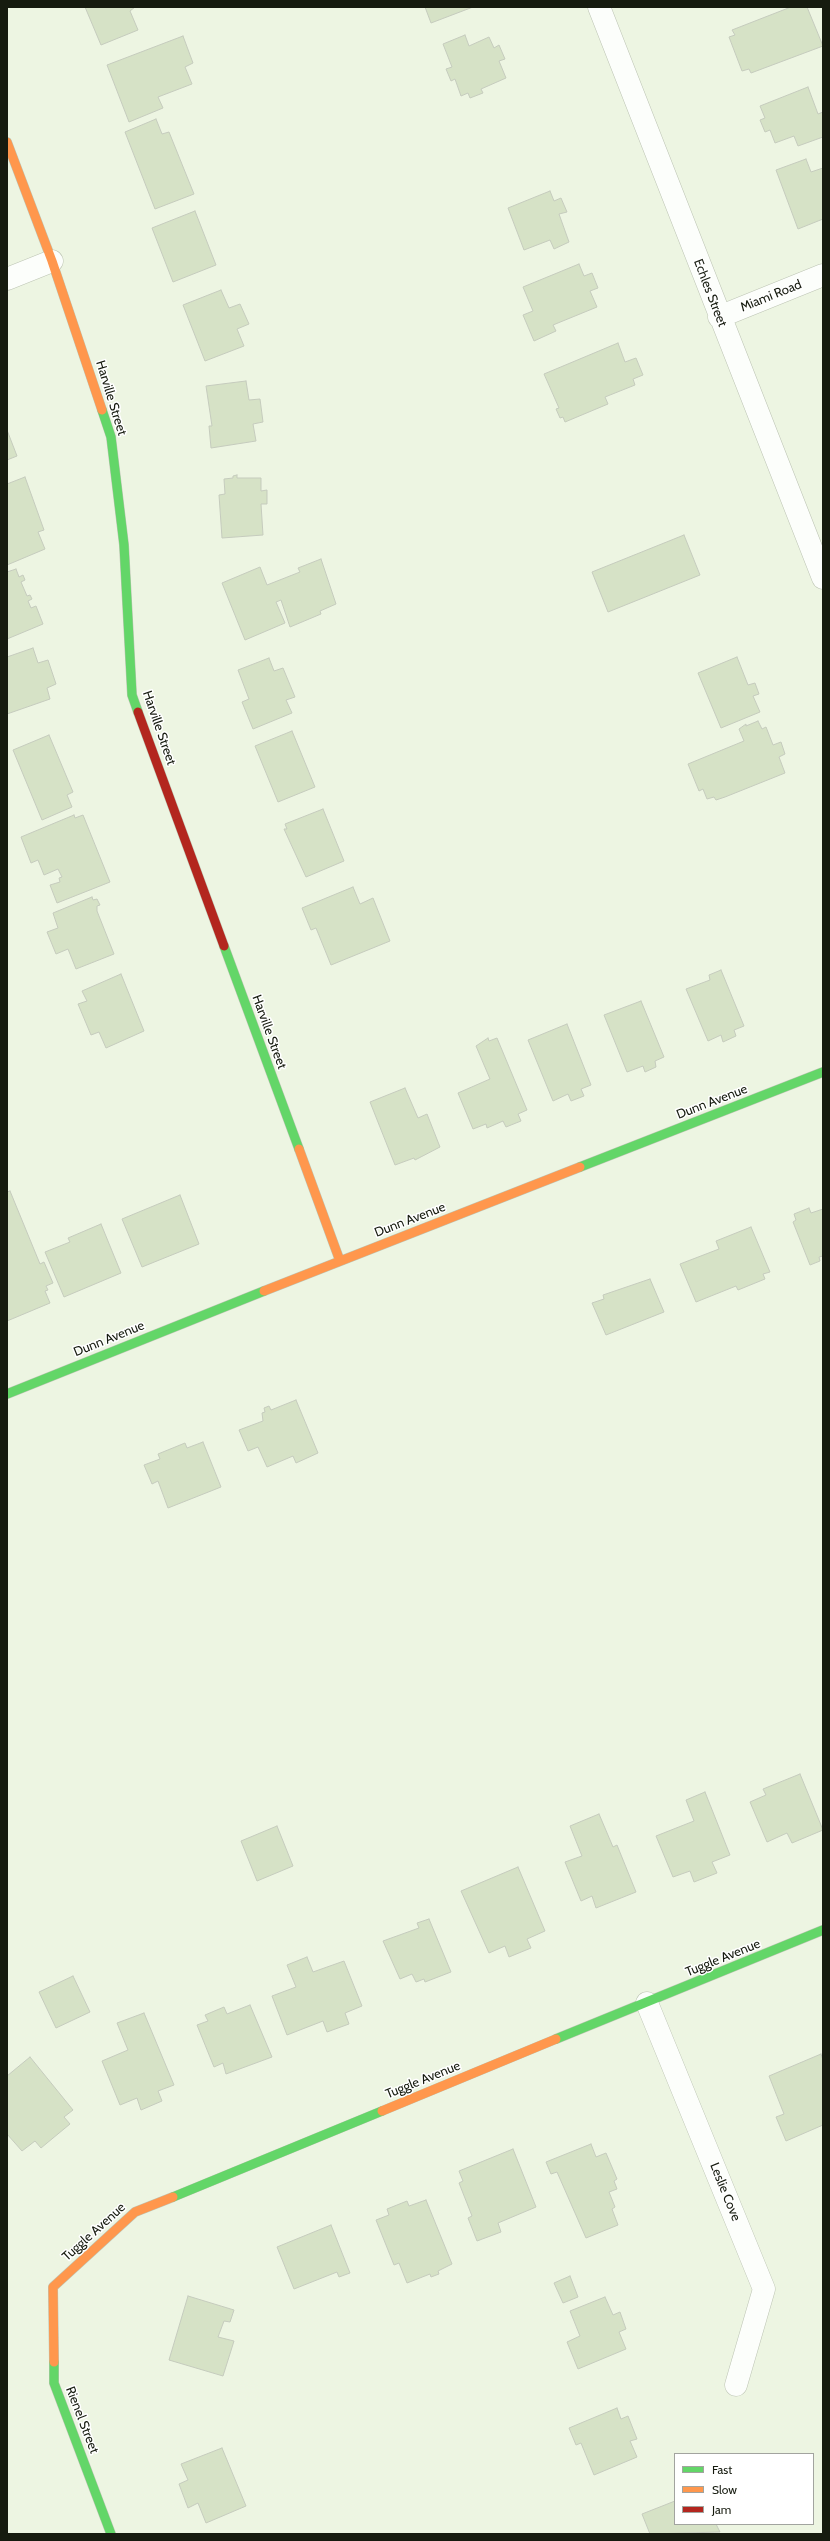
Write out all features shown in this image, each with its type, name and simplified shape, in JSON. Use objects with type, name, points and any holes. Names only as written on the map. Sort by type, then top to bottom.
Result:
[{"type":"street","name":"Echles Street","points":[[599,7],[719,317],[823,578]]},
{"type":"street","name":"Harville Street","points":[[7,142],[52,260],[111,437],[124,545],[132,695],[340,1261]]},
{"type":"street","points":[[7,279],[52,260]]},
{"type":"street","name":"Miami Road","points":[[719,317],[823,275]]},
{"type":"street","name":"Dunn Avenue","points":[[7,1394],[340,1261],[823,1072]]},
{"type":"street","name":"Tuggle Avenue","points":[[53,2287],[135,2212],[823,1930]]},
{"type":"street","name":"Leslie Cove","points":[[647,2003],[764,2289],[736,2385]]},
{"type":"street","name":"Rienel Street","points":[[53,2287],[54,2384],[112,2534]]},
{"type":"building","points":[[85,7],[135,7],[130,11],[138,30],[101,45]]},
{"type":"building","points":[[425,7],[473,7],[431,23]]},
{"type":"building","points":[[791,7],[807,7],[823,46],[751,73],[749,69],[742,71],[729,37],[735,35],[732,30]]},
{"type":"building","points":[[465,35],[469,46],[489,37],[494,48],[499,45],[505,59],[499,61],[506,78],[481,89],[483,93],[470,98],[468,93],[461,96],[455,79],[451,81],[446,69],[452,67],[443,44]]},
{"type":"building","points":[[183,36],[193,63],[185,67],[192,84],[158,97],[163,108],[129,122],[107,65]]},
{"type":"building","points":[[808,87],[818,114],[823,112],[823,137],[798,146],[794,136],[775,143],[770,130],[765,132],[760,120],[765,118],[760,106]]},
{"type":"building","points":[[156,119],[162,134],[169,132],[194,194],[155,209],[125,132]]},
{"type":"building","points":[[806,159],[811,172],[823,168],[823,219],[798,229],[776,170]]},
{"type":"building","points":[[550,191],[554,201],[561,198],[567,212],[559,214],[569,242],[554,249],[550,240],[524,250],[508,208]]},
{"type":"building","points":[[195,211],[216,265],[173,282],[152,228]]},
{"type":"building","points":[[579,264],[584,276],[592,273],[598,288],[590,291],[597,307],[553,325],[556,331],[534,341],[523,315],[533,311],[523,287]]},
{"type":"building","points":[[221,290],[229,308],[240,304],[249,324],[237,329],[244,346],[205,361],[183,305]]},
{"type":"building","points":[[618,343],[625,362],[636,358],[643,375],[633,379],[635,385],[605,397],[608,404],[565,422],[563,417],[560,418],[556,409],[559,408],[544,374]]},
{"type":"building","points":[[246,381],[249,400],[260,399],[263,422],[253,424],[256,441],[211,448],[209,426],[212,426],[206,386]]},
{"type":"building","points":[[7,430],[17,456],[7,460]]},
{"type":"building","points":[[237,475],[237,478],[261,478],[261,491],[267,490],[267,504],[261,504],[263,535],[222,538],[219,495],[225,494],[224,479],[233,478],[233,476]]},
{"type":"building","points":[[25,477],[44,530],[38,532],[45,549],[7,565],[7,484]]},
{"type":"building","points":[[684,535],[700,575],[608,612],[592,572]]},
{"type":"building","points":[[321,559],[336,604],[320,611],[321,614],[290,627],[281,600],[276,602],[285,623],[245,640],[222,583],[260,567],[267,585],[300,572],[298,568]]},
{"type":"building","points":[[16,569],[19,577],[23,575],[25,580],[21,582],[27,596],[30,595],[32,599],[28,601],[31,608],[36,606],[43,624],[7,639],[7,572]]},
{"type":"building","points":[[33,648],[38,663],[48,660],[56,684],[47,688],[50,699],[7,714],[7,657]]},
{"type":"building","points":[[737,657],[748,685],[755,683],[759,694],[753,696],[760,712],[721,728],[698,673]]},
{"type":"building","points":[[269,658],[274,671],[283,668],[295,697],[286,700],[292,713],[253,729],[242,702],[249,699],[238,670]]},
{"type":"building","points":[[758,721],[762,729],[766,727],[773,745],[781,742],[785,754],[779,757],[785,773],[716,800],[714,797],[707,799],[703,789],[699,791],[688,764],[744,741],[739,729],[746,724],[746,726]]},
{"type":"building","points":[[292,731],[315,787],[278,802],[255,746]]},
{"type":"building","points":[[49,735],[73,792],[67,795],[72,807],[42,820],[13,750]]},
{"type":"building","points":[[323,809],[344,861],[306,877],[284,829],[287,829],[285,824]]},
{"type":"building","points":[[74,815],[75,818],[83,815],[110,882],[57,903],[50,885],[60,882],[59,878],[62,877],[58,869],[44,875],[38,860],[31,863],[21,837]]},
{"type":"building","points":[[353,887],[360,904],[373,898],[390,941],[331,965],[316,928],[311,930],[302,908]]},
{"type":"building","points":[[92,897],[93,900],[97,899],[100,905],[97,906],[97,911],[114,954],[76,969],[68,949],[56,954],[47,932],[58,928],[53,913]]},
{"type":"building","points":[[721,970],[744,1026],[734,1030],[736,1036],[723,1042],[721,1035],[708,1041],[686,989],[710,980],[709,975]]},
{"type":"building","points":[[121,974],[144,1031],[106,1048],[99,1032],[91,1035],[78,1004],[87,1001],[82,991]]},
{"type":"building","points":[[641,1001],[664,1057],[655,1061],[656,1067],[645,1072],[643,1066],[627,1072],[604,1015]]},
{"type":"building","points":[[567,1024],[591,1085],[581,1089],[584,1096],[571,1101],[568,1094],[553,1101],[528,1040]]},
{"type":"building","points":[[488,1038],[489,1041],[497,1038],[527,1110],[518,1114],[521,1121],[506,1127],[503,1121],[487,1128],[486,1124],[473,1129],[458,1093],[490,1079],[476,1046]]},
{"type":"building","points":[[405,1088],[418,1118],[427,1114],[440,1147],[415,1160],[414,1158],[395,1165],[370,1102]]},
{"type":"building","points":[[10,1191],[40,1264],[44,1262],[53,1283],[46,1286],[48,1290],[45,1291],[50,1303],[7,1321],[7,1192]]},
{"type":"building","points":[[180,1195],[199,1244],[142,1267],[122,1219]]},
{"type":"building","points":[[809,1208],[811,1213],[823,1209],[823,1256],[819,1257],[820,1261],[810,1265],[793,1222],[796,1220],[794,1214]]},
{"type":"building","points":[[101,1224],[121,1273],[64,1297],[45,1252],[70,1242],[68,1238]]},
{"type":"building","points":[[751,1227],[770,1272],[763,1274],[765,1279],[738,1290],[736,1286],[696,1302],[680,1264],[719,1249],[716,1241]]},
{"type":"building","points":[[650,1279],[664,1312],[606,1335],[592,1303],[604,1299],[603,1295]]},
{"type":"building","points":[[296,1400],[318,1453],[296,1463],[293,1456],[267,1467],[258,1447],[248,1451],[239,1430],[263,1421],[262,1413],[265,1412],[264,1408],[269,1406],[271,1410]]},
{"type":"building","points":[[203,1442],[221,1487],[168,1508],[158,1481],[152,1484],[144,1465],[160,1459],[158,1454],[185,1443],[187,1448]]},
{"type":"building","points":[[800,1774],[823,1830],[792,1843],[787,1833],[767,1842],[750,1802],[766,1795],[763,1789]]},
{"type":"building","points":[[705,1792],[730,1855],[712,1862],[717,1873],[694,1882],[690,1871],[673,1877],[656,1836],[694,1821],[686,1800]]},
{"type":"building","points":[[599,1814],[613,1847],[617,1845],[636,1892],[596,1908],[592,1896],[581,1901],[565,1862],[582,1856],[570,1826]]},
{"type":"building","points":[[277,1826],[293,1866],[257,1881],[241,1841]]},
{"type":"building","points":[[518,1867],[545,1931],[527,1939],[531,1948],[509,1957],[505,1946],[489,1953],[461,1891]]},
{"type":"building","points":[[429,1919],[451,1972],[425,1982],[424,1979],[416,1982],[412,1974],[400,1979],[383,1941],[419,1928],[417,1923]]},
{"type":"building","points":[[307,1957],[313,1972],[344,1961],[362,2006],[345,2013],[349,2024],[327,2032],[323,2021],[287,2035],[272,1996],[296,1987],[287,1965]]},
{"type":"building","points":[[73,1976],[90,2012],[56,2028],[39,1992]]},
{"type":"building","points":[[250,2005],[272,2057],[226,2074],[223,2063],[214,2067],[197,2025],[208,2021],[205,2015],[224,2007],[227,2014]]},
{"type":"building","points":[[144,2013],[174,2085],[158,2091],[162,2101],[141,2110],[137,2098],[120,2105],[102,2061],[128,2050],[117,2023]]},
{"type":"building","points":[[821,2054],[823,2060],[823,2125],[786,2141],[776,2117],[784,2114],[769,2076]]},
{"type":"building","points":[[30,2057],[73,2110],[64,2117],[70,2124],[41,2148],[35,2141],[22,2151],[7,2134],[7,2076]]},
{"type":"building","points":[[591,2144],[596,2157],[606,2153],[617,2179],[614,2181],[617,2189],[609,2192],[615,2207],[612,2209],[618,2225],[586,2238],[557,2172],[551,2174],[546,2162]]},
{"type":"building","points":[[513,2149],[536,2207],[498,2223],[501,2232],[477,2241],[468,2218],[472,2216],[459,2183],[463,2181],[459,2171]]},
{"type":"building","points":[[426,2200],[452,2264],[438,2271],[439,2274],[431,2277],[430,2274],[407,2283],[399,2263],[394,2265],[376,2220],[389,2215],[387,2209],[407,2201],[409,2206]]},
{"type":"building","points":[[331,2225],[350,2273],[339,2277],[337,2272],[294,2289],[277,2247]]},
{"type":"building","points":[[570,2276],[578,2297],[563,2303],[554,2283]]},
{"type":"building","points":[[188,2296],[234,2310],[230,2322],[224,2321],[218,2337],[234,2341],[223,2376],[169,2360]]},
{"type":"building","points":[[605,2297],[613,2315],[620,2312],[626,2329],[619,2332],[626,2349],[578,2369],[567,2342],[580,2336],[570,2311]]},
{"type":"building","points":[[617,2408],[621,2419],[628,2416],[637,2439],[630,2441],[637,2457],[594,2475],[581,2443],[576,2445],[569,2428]]},
{"type":"building","points":[[222,2448],[246,2506],[206,2523],[198,2503],[188,2508],[179,2484],[188,2480],[181,2464]]},
{"type":"building","points":[[674,2501],[674,2525],[716,2525],[720,2532],[650,2534],[642,2514]]},
{"type":"traffic: fast","points":[[102,410],[111,437],[124,545],[132,695],[138,712]]},
{"type":"traffic: fast","points":[[224,946],[299,1149]]},
{"type":"traffic: fast","points":[[580,1167],[823,1072]]},
{"type":"traffic: fast","points":[[7,1394],[264,1291]]},
{"type":"traffic: fast","points":[[556,2039],[823,1930]]},
{"type":"traffic: fast","points":[[173,2197],[382,2111]]},
{"type":"traffic: fast","points":[[54,2362],[54,2383],[111,2534]]},
{"type":"traffic: slow","points":[[7,142],[52,261],[102,410]]},
{"type":"traffic: slow","points":[[299,1149],[340,1261]]},
{"type":"traffic: slow","points":[[264,1291],[580,1167]]},
{"type":"traffic: slow","points":[[382,2111],[556,2039]]},
{"type":"traffic: slow","points":[[54,2362],[53,2287],[135,2212],[173,2197]]},
{"type":"traffic: jam","points":[[138,712],[224,946]]}]
